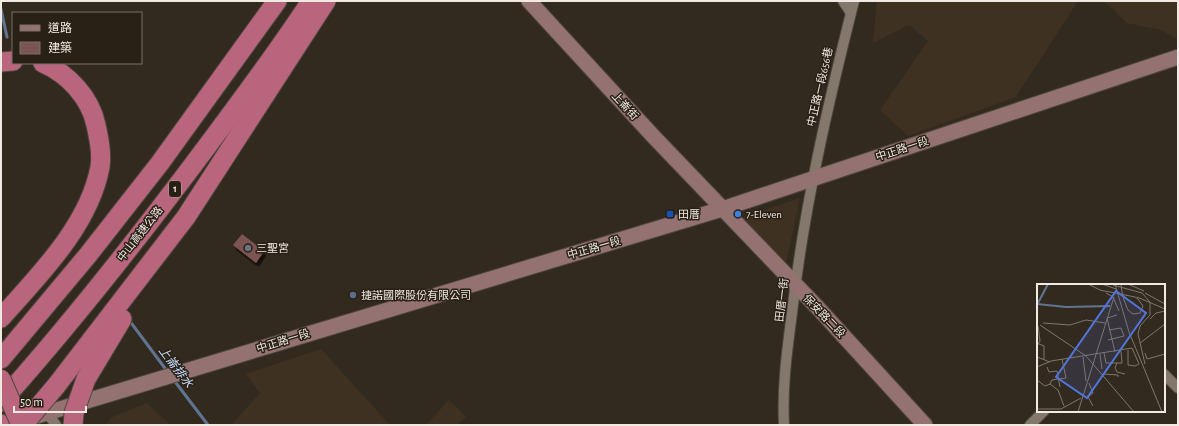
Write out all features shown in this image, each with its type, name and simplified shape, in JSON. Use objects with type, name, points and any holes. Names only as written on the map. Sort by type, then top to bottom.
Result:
[{"type":"highway","points":[[6,353],[88,255],[160,163],[277,1]]},
{"type":"highway","name":"中山高速公路","points":[[1,402],[29,371],[109,274],[183,179],[285,41],[311,1]]},
{"type":"highway","points":[[1,379],[22,425],[56,386],[186,218],[326,1]]},
{"type":"highway","points":[[1,62],[12,61]]},
{"type":"highway","points":[[1,318],[74,231],[91,198],[100,166],[100,143],[94,115],[82,93],[65,76],[45,64]]},
{"type":"highway","points":[[73,425],[74,413],[86,379],[104,346],[185,226],[186,218]]},
{"type":"main road","name":"上崙街","points":[[529,1],[564,41],[722,209]]},
{"type":"main road","name":"中正路一段","points":[[5,425],[46,419],[171,375],[722,209],[1178,57]]},
{"type":"main road","name":"保安路二段","points":[[722,209],[925,425]]},
{"type":"street","points":[[843,1],[851,13]]},
{"type":"street","name":"中正路一段656巷","points":[[812,178],[854,1]]},
{"type":"street","name":"田厝一街","points":[[784,425],[782,394],[795,286],[812,178]]},
{"type":"street","points":[[1165,375],[1178,388]]},
{"type":"street","points":[[1030,425],[1043,412]]},
{"type":"street","points":[[46,419],[56,425]]},
{"type":"shaded area","points":[[877,1],[1078,1],[1016,97],[908,136],[880,110],[928,41],[909,25],[873,43]]},
{"type":"shaded area","points":[[1102,1],[1178,1],[1178,39],[1161,30],[1127,23],[1110,6]]},
{"type":"shaded area","points":[[800,198],[785,269],[739,219]]},
{"type":"shaded area","points":[[321,349],[390,425],[231,425],[260,393],[246,374]]},
{"type":"shaded area","points":[[449,400],[466,417],[457,425],[426,425]]},
{"type":"shaded area","points":[[147,403],[170,425],[106,425],[110,418]]},
{"type":"building","name":"三聖宮","points":[[242,234],[264,251],[256,263],[233,245]]},
{"type":"waterway","name":"上崙排水","points":[[1,9],[7,37]]},
{"type":"waterway","name":"上崙排水","points":[[129,320],[167,371]]},
{"type":"waterway","name":"上崙排水","points":[[173,379],[208,425]]},
{"type":"place","name":"田厝","points":[[670,214]]},
{"type":"place","name":"7-Eleven","points":[[738,214]]},
{"type":"place","name":"三聖宮","points":[[248,248]]},
{"type":"place","name":"捷諾國際股份有限公司","points":[[353,295]]}]
